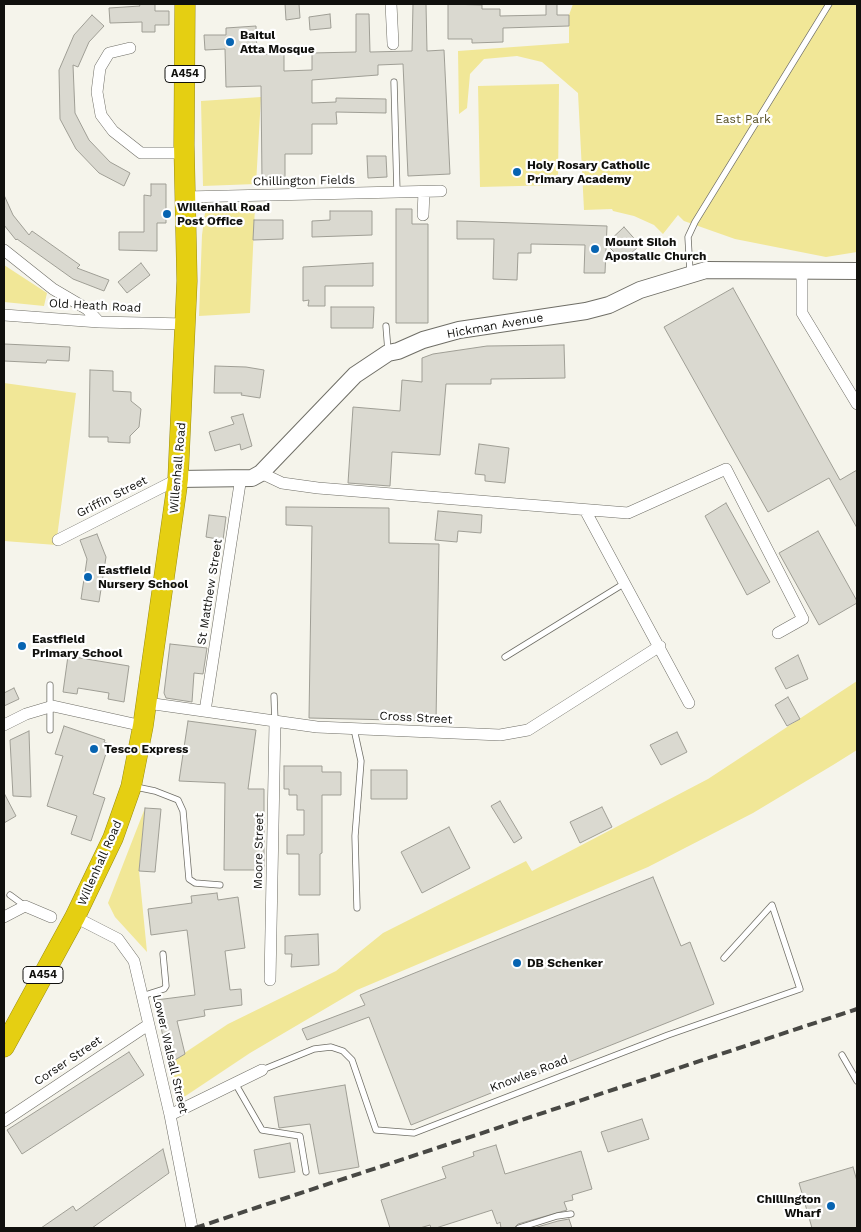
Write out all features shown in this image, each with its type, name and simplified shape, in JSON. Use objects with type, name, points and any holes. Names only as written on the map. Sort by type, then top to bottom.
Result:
[{"type":"highway","name":"Willenhall Road","points":[[75,917],[113,838],[131,787],[147,703],[178,479],[186,324],[185,4]]},
{"type":"highway","name":"A454","points":[[6,1037],[75,917]]},
{"type":"street","points":[[390,4],[392,44]]},
{"type":"street","points":[[130,48],[109,53],[100,68],[97,92],[101,115],[113,131],[140,153],[184,153]]},
{"type":"street","name":"Chillington Fields","points":[[185,197],[441,191]]},
{"type":"street","points":[[423,215],[424,192]]},
{"type":"street","points":[[4,250],[53,289],[87,309],[99,322]]},
{"type":"street","name":"Hickman Avenue","points":[[261,473],[355,375],[388,353],[458,330],[586,311],[609,305],[640,290],[706,270],[857,271]]},
{"type":"street","points":[[802,270],[802,313],[857,404]]},
{"type":"street","name":"Old Heath Road","points":[[4,315],[99,322],[186,324]]},
{"type":"street","points":[[178,479],[252,478],[261,473],[282,483],[318,488],[628,514],[726,468],[803,618],[778,633]]},
{"type":"street","name":"St Matthew Street","points":[[206,711],[241,477]]},
{"type":"street","name":"Griffin Street","points":[[58,540],[178,479]]},
{"type":"street","points":[[585,510],[660,646],[688,703]]},
{"type":"street","name":"Cross Street","points":[[147,703],[275,722],[500,735],[528,730],[660,646]]},
{"type":"street","points":[[4,725],[26,714],[50,707],[143,726]]},
{"type":"street","name":"Moore Street","points":[[270,980],[275,722]]},
{"type":"street","points":[[4,917],[25,906],[51,917]]},
{"type":"street","name":"Lower Walsall Street","points":[[75,917],[118,939],[134,961],[170,1115],[192,1228]]},
{"type":"street","name":"Corser Street","points":[[4,1121],[148,1025]]},
{"type":"street","name":"Knowles Road","points":[[170,1115],[262,1070]]},
{"type":"lane","points":[[690,274],[688,237],[695,222],[829,4]]},
{"type":"lane","points":[[394,82],[397,192]]},
{"type":"lane","points":[[386,326],[388,353]]},
{"type":"lane","points":[[506,657],[625,583]]},
{"type":"lane","points":[[50,685],[50,730]]},
{"type":"lane","points":[[274,696],[275,722]]},
{"type":"lane","points":[[354,728],[361,761],[355,836],[357,908]]},
{"type":"lane","points":[[131,787],[155,791],[178,800],[183,811],[189,880],[195,884],[220,885]]},
{"type":"lane","points":[[10,895],[25,906]]},
{"type":"lane","name":"Knowles Road","points":[[262,1070],[314,1049],[331,1048],[343,1051],[352,1060],[376,1130],[414,1133],[668,1035],[800,989],[772,905],[724,958]]},
{"type":"lane","points":[[142,996],[164,989],[166,986],[163,954]]},
{"type":"lane","points":[[842,1055],[857,1081]]},
{"type":"lane","points":[[235,1083],[262,1130],[300,1136],[306,1172]]},
{"type":"lane","points":[[519,1228],[557,1216],[571,1214]]},
{"type":"green space","name":"East Park","points":[[573,4],[857,4],[857,252],[826,257],[735,239],[684,221],[678,215],[663,234],[654,225],[634,216],[613,211],[612,209],[584,210],[578,93],[542,62],[517,56],[484,59],[470,74],[467,108],[459,114],[458,51],[569,43],[569,15]]},
{"type":"green space","points":[[559,84],[558,185],[480,187],[478,86]]},
{"type":"green space","points":[[261,97],[256,184],[203,186],[201,101]]},
{"type":"green space","points":[[255,206],[250,313],[199,316],[202,235],[205,213],[210,210]]},
{"type":"green space","points":[[4,265],[47,293],[44,306],[4,302]]},
{"type":"green space","points":[[4,383],[76,393],[56,545],[4,541]]},
{"type":"green space","points":[[857,681],[857,750],[833,765],[753,813],[648,867],[357,990],[250,1053],[178,1101],[168,1064],[228,1024],[336,971],[383,933],[526,861],[532,871],[708,779]]},
{"type":"green space","points":[[145,808],[139,871],[147,952],[115,917],[108,903]]},
{"type":"building","points":[[139,4],[155,4],[155,11],[169,11],[169,25],[155,25],[155,32],[142,32],[142,22],[110,23],[109,8],[140,6]]},
{"type":"building","points":[[285,4],[299,4],[300,18],[286,20]]},
{"type":"building","points":[[413,4],[426,4],[427,51],[444,50],[450,174],[408,176],[403,64],[378,65],[378,75],[312,80],[312,103],[336,102],[336,98],[386,99],[386,113],[336,112],[337,124],[312,124],[312,154],[285,154],[285,181],[262,181],[261,86],[226,87],[225,49],[205,50],[204,35],[226,35],[226,28],[256,26],[257,54],[284,54],[284,71],[312,70],[312,53],[356,52],[356,14],[369,14],[370,52],[412,51]]},
{"type":"building","points":[[448,4],[482,5],[482,9],[500,9],[500,16],[546,15],[546,4],[557,4],[557,15],[569,15],[569,26],[503,28],[503,42],[472,43],[472,39],[448,39]]},
{"type":"building","points":[[330,14],[331,28],[310,30],[309,17]]},
{"type":"building","points":[[92,15],[104,26],[89,42],[78,67],[73,65],[75,113],[89,140],[110,162],[130,173],[124,186],[99,173],[76,149],[60,119],[59,70],[74,35]]},
{"type":"building","points":[[367,156],[386,156],[387,177],[368,178]]},
{"type":"building","points":[[151,184],[166,184],[166,223],[157,223],[157,251],[119,250],[119,232],[144,232],[144,195],[151,196]]},
{"type":"building","points":[[4,195],[13,215],[29,235],[32,231],[80,265],[77,268],[109,280],[104,291],[73,279],[16,240],[4,225]]},
{"type":"building","points":[[396,209],[412,209],[412,224],[428,224],[428,323],[396,323]]},
{"type":"building","points":[[330,211],[372,211],[372,235],[312,237],[312,221],[330,220]]},
{"type":"building","points":[[254,220],[283,220],[283,239],[253,240]]},
{"type":"building","points":[[457,221],[607,226],[605,273],[584,273],[585,245],[531,244],[531,253],[518,253],[517,280],[493,279],[494,239],[457,239]]},
{"type":"building","points":[[624,227],[640,245],[623,261],[606,244]]},
{"type":"building","points":[[141,263],[150,275],[127,293],[118,282]]},
{"type":"building","points":[[373,263],[373,286],[325,286],[325,306],[308,306],[309,300],[303,301],[303,267]]},
{"type":"building","points":[[733,288],[840,480],[857,470],[857,528],[829,478],[768,512],[664,327]]},
{"type":"building","points":[[331,307],[374,307],[373,328],[331,328]]},
{"type":"building","points":[[4,344],[70,347],[69,361],[47,360],[46,363],[4,361]]},
{"type":"building","points":[[564,345],[565,378],[491,379],[491,384],[446,384],[440,455],[392,452],[390,486],[348,483],[353,407],[400,411],[402,380],[422,382],[422,358],[433,354],[487,346]]},
{"type":"building","points":[[215,366],[246,367],[264,370],[260,398],[241,395],[242,393],[214,393]]},
{"type":"building","points":[[90,370],[113,371],[113,391],[131,392],[131,401],[141,409],[139,427],[130,436],[130,443],[108,442],[108,437],[89,437]]},
{"type":"building","points":[[243,414],[252,446],[241,450],[240,444],[215,451],[209,432],[234,424],[231,417]]},
{"type":"building","points":[[479,444],[509,448],[505,483],[485,481],[485,475],[475,474]]},
{"type":"building","points":[[726,503],[770,582],[747,595],[705,516]]},
{"type":"building","points":[[286,507],[389,508],[389,543],[439,544],[436,721],[309,718],[312,526],[286,525]]},
{"type":"building","points":[[438,511],[482,515],[481,533],[458,531],[457,542],[435,540]]},
{"type":"building","points":[[209,515],[226,517],[223,540],[206,537]]},
{"type":"building","points":[[818,531],[857,601],[857,603],[819,625],[779,553]]},
{"type":"building","points":[[97,534],[106,557],[99,602],[81,599],[87,559],[80,540]]},
{"type":"building","points":[[170,644],[207,648],[203,674],[194,673],[192,702],[166,698],[164,693]]},
{"type":"building","points":[[798,655],[808,679],[786,689],[775,668]]},
{"type":"building","points":[[68,656],[129,666],[124,702],[108,699],[109,693],[78,688],[77,694],[63,692]]},
{"type":"building","points":[[14,688],[19,699],[4,706],[4,693]]},
{"type":"building","points":[[788,697],[800,719],[787,726],[775,705]]},
{"type":"building","points":[[188,721],[256,730],[248,789],[264,789],[264,870],[224,870],[225,783],[179,781]]},
{"type":"building","points":[[64,726],[105,740],[104,742],[109,744],[93,794],[105,798],[91,841],[71,834],[77,816],[47,806],[63,756],[55,754]]},
{"type":"building","points":[[29,731],[31,797],[13,796],[10,740]]},
{"type":"building","points":[[677,732],[687,752],[661,765],[650,745]]},
{"type":"building","points":[[284,766],[322,766],[322,772],[341,772],[341,795],[322,795],[320,895],[299,895],[299,854],[287,854],[287,835],[304,835],[304,810],[297,810],[297,795],[289,795],[289,789],[284,789]]},
{"type":"building","points":[[371,770],[407,770],[407,799],[371,799]]},
{"type":"building","points":[[4,793],[16,816],[4,823]]},
{"type":"building","points":[[500,801],[522,838],[514,843],[491,806]]},
{"type":"building","points":[[602,807],[612,827],[580,843],[570,822]]},
{"type":"building","points":[[145,808],[161,809],[155,872],[139,871]]},
{"type":"building","points":[[449,827],[470,868],[422,893],[401,852]]},
{"type":"building","points":[[653,877],[681,946],[690,942],[714,1004],[411,1125],[369,1017],[307,1040],[302,1029],[365,1005],[360,995]]},
{"type":"building","points":[[217,893],[218,900],[238,897],[245,948],[225,951],[230,990],[241,989],[242,1005],[204,1010],[205,1016],[177,1021],[185,1054],[168,1064],[156,1000],[195,995],[187,930],[151,935],[148,909],[192,903],[191,896]]},
{"type":"building","points":[[318,934],[319,965],[291,967],[292,954],[285,954],[285,936]]},
{"type":"building","points":[[129,1052],[144,1075],[22,1154],[7,1130]]},
{"type":"building","points":[[345,1085],[359,1167],[319,1174],[310,1124],[279,1128],[274,1097]]},
{"type":"building","points":[[642,1119],[649,1139],[608,1152],[601,1132]]},
{"type":"building","points":[[290,1143],[295,1172],[259,1178],[254,1150]]},
{"type":"building","points":[[496,1145],[505,1174],[581,1151],[592,1189],[572,1195],[573,1200],[564,1202],[567,1210],[518,1224],[514,1228],[501,1228],[500,1222],[497,1224],[492,1210],[436,1228],[431,1228],[430,1225],[420,1228],[390,1228],[381,1200],[446,1178],[442,1167],[474,1156],[473,1152]]},
{"type":"building","points":[[163,1149],[169,1173],[92,1228],[41,1228],[73,1206],[76,1211]]},
{"type":"building","name":"Chillington Wharf","points":[[853,1167],[857,1181],[857,1228],[812,1228],[799,1183]]},
{"type":"building","points":[[569,1219],[572,1228],[534,1228],[558,1221]]},
{"type":"railway","points":[[195,1228],[857,1009]]},
{"type":"place","name":"Baitul Atta Mosque","points":[[230,42]]},
{"type":"place","name":"Holy Rosary Catholic Primary Academy","points":[[517,172]]},
{"type":"place","name":"Willenhall Road Post Office","points":[[167,214]]},
{"type":"place","name":"Mount Siloh Apostalic Church","points":[[595,249]]},
{"type":"place","name":"Eastfield Nursery School","points":[[88,577]]},
{"type":"place","name":"Eastfield Primary School","points":[[22,646]]},
{"type":"place","name":"Tesco Express","points":[[94,749]]},
{"type":"place","name":"DB Schenker","points":[[517,963]]},
{"type":"place","name":"Chillington Wharf","points":[[831,1206]]}]
